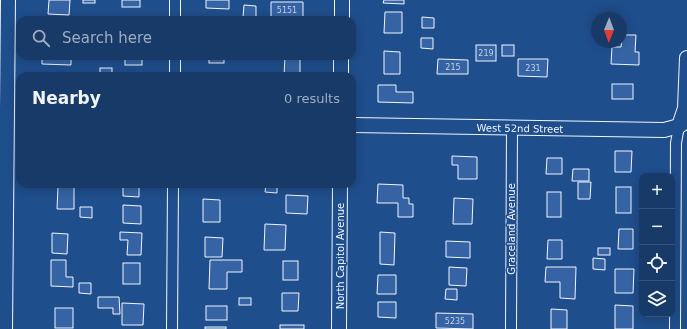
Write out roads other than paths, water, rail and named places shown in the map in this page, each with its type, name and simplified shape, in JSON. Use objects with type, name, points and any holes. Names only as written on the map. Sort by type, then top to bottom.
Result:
[{"type":"street","points":[[5,329],[9,124],[8,0]]},
{"type":"street","points":[[175,0],[175,16]]},
{"type":"street","points":[[342,0],[342,16]]},
{"type":"street","points":[[675,329],[676,148],[677,134],[683,123],[685,108],[687,58]]},
{"type":"street","points":[[174,72],[175,60]]},
{"type":"street","points":[[341,72],[342,60]]},
{"type":"street","name":"West 52nd Street","points":[[356,125],[664,130],[683,123]]},
{"type":"street","name":"Graceland Avenue","points":[[510,329],[512,128]]},
{"type":"street","points":[[172,329],[174,188]]},
{"type":"street","name":"North Capitol Avenue","points":[[339,329],[340,188]]}]
